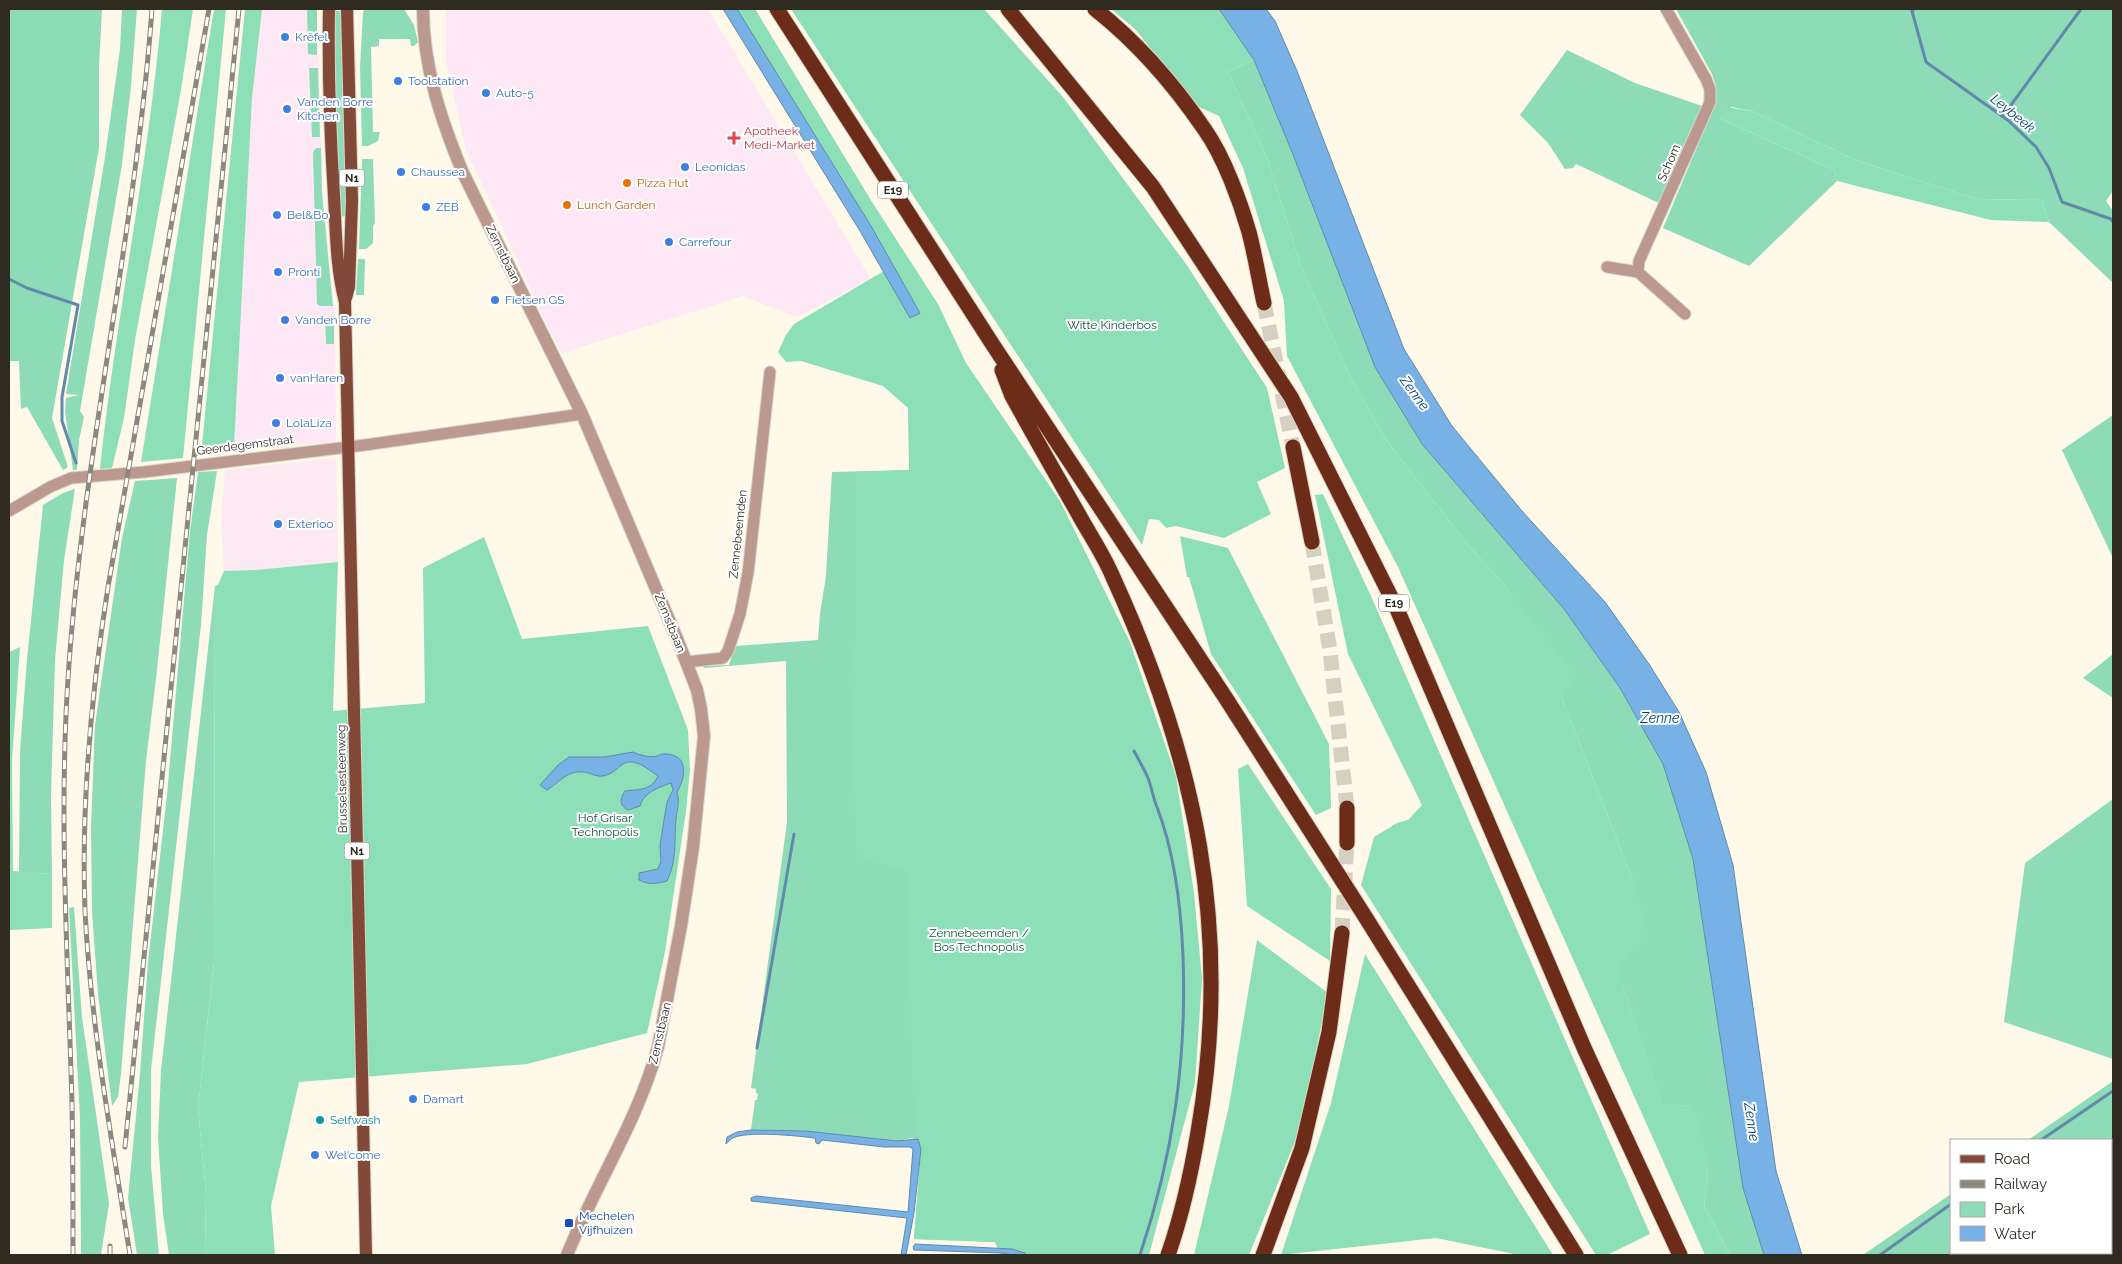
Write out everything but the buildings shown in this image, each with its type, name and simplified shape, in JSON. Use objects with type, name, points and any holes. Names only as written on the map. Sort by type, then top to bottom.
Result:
[{"type":"highway","name":"E19","points":[[777,9],[993,345],[1237,717],[1576,1255]]},
{"type":"highway","name":"E19","points":[[1008,9],[1153,187],[1291,397],[1397,609],[1585,1050],[1680,1255]]},
{"type":"highway","points":[[1095,9],[1146,57],[1171,85],[1206,131],[1230,178],[1249,232],[1264,303]]},
{"type":"highway","points":[[993,345],[1012,396],[1111,572],[1145,650],[1170,720],[1205,868],[1211,935],[1212,1006],[1208,1063],[1191,1175],[1168,1255]]},
{"type":"highway","points":[[1293,447],[1312,542]]},
{"type":"highway","points":[[1347,808],[1347,843]]},
{"type":"highway","points":[[1262,1255],[1302,1148],[1329,1032],[1342,933]]},
{"type":"main road","name":"Brusselsesteenweg","points":[[329,9],[328,62],[338,275],[345,302],[366,1255]]},
{"type":"main road","name":"Brusselsesteenweg","points":[[345,302],[349,287],[352,201],[347,9]]},
{"type":"street","points":[[348,23],[354,9]]},
{"type":"street","name":"Schom","points":[[1638,272],[1639,261],[1710,102],[1710,90],[1706,79],[1666,9]]},
{"type":"street","name":"Zemstbaan","points":[[421,10],[433,87],[448,138],[463,173],[582,414],[686,662],[701,709],[704,736],[693,847],[668,999],[656,1054],[642,1094],[566,1255]]},
{"type":"street","points":[[1607,267],[1638,272],[1685,314]]},
{"type":"street","name":"Zennebeemden","points":[[686,662],[723,658],[728,651],[740,614],[748,573],[770,372]]},
{"type":"street","name":"Geerdegemstraat","points":[[9,511],[50,487],[71,478],[144,472],[347,447],[582,414]]},
{"type":"shaded area","points":[[262,9],[317,9],[323,194],[335,318],[336,443],[234,447],[252,98]]},
{"type":"shaded area","points":[[446,9],[708,9],[871,279],[797,317],[743,296],[562,353],[548,328],[466,151],[446,62]]},
{"type":"shaded area","points":[[336,458],[338,562],[256,570],[224,571],[221,519],[225,470]]},
{"type":"green space","points":[[9,9],[102,9],[99,67],[99,148],[52,418],[68,467],[63,470],[27,407],[21,409],[19,361],[9,361]]},
{"type":"green space","points":[[122,9],[137,9],[131,86],[122,164],[80,411],[84,417],[79,440],[77,470],[73,470],[65,411],[66,398],[79,395],[66,394],[105,157],[120,49]]},
{"type":"green space","points":[[162,9],[193,9],[181,90],[135,340],[124,418],[112,468],[100,469],[149,124]]},
{"type":"green space","points":[[214,9],[226,9],[183,458],[141,462]]},
{"type":"green space","points":[[245,9],[262,9],[252,98],[234,447],[202,445]]},
{"type":"green space","points":[[307,9],[317,9],[317,55],[308,54]]},
{"type":"green space","points":[[365,9],[404,9],[414,25],[418,42],[411,46],[410,39],[379,39],[379,46],[371,47],[373,132],[380,132],[378,141],[368,146],[362,146],[360,68],[363,12]]},
{"type":"green space","name":"Zennebeemden / Bos Technopolis","points":[[736,9],[755,9],[872,202],[938,304],[966,363],[1060,501],[1130,642],[1176,776],[1194,893],[1202,979],[1195,1083],[1149,1255],[1001,1255],[995,1242],[914,1239],[921,1149],[918,1139],[912,1074],[907,872],[857,856],[849,675],[856,636],[856,472],[910,470],[908,408],[883,386],[801,361],[786,362],[778,352],[794,324],[884,271],[910,318],[920,313],[858,206]]},
{"type":"green space","name":"Witte Kinderbos","points":[[791,9],[984,9],[1063,97],[1186,264],[1267,388],[1285,468],[1257,482],[1271,514],[1224,538],[1176,526],[1166,528],[1159,520],[1149,519],[1142,545]]},
{"type":"green space","points":[[1111,9],[1219,9],[1254,60],[1228,72],[1267,158],[1301,266],[1349,374],[1386,440],[1468,545],[1507,588],[1576,676],[1562,698],[1635,886],[1648,934],[1622,961],[1622,984],[1662,1103],[1690,1106],[1700,1120],[1708,1170],[1704,1206],[1730,1255],[1705,1255],[1398,567],[1287,356],[1284,301],[1243,168],[1219,116],[1197,106],[1135,29]]},
{"type":"green space","points":[[1676,9],[2113,9],[2113,191],[2106,201],[2113,211],[2113,283],[2049,222],[2042,200],[1977,199],[1855,160],[1752,111],[1731,107],[1721,119],[1834,170],[1837,181],[1749,266],[1663,228],[1715,104],[1716,86],[1712,74]]},
{"type":"green space","points":[[334,11],[343,11],[346,215],[342,217],[337,153]]},
{"type":"green space","points":[[1567,50],[1635,83],[1705,107],[1663,205],[1576,164],[1573,168],[1565,169],[1548,143],[1520,115]]},
{"type":"green space","points":[[1254,60],[1292,152],[1375,367],[1422,444],[1564,609],[1620,688],[1663,764],[1693,859],[1743,1188],[1764,1255],[1730,1255],[1704,1206],[1708,1170],[1690,1106],[1662,1104],[1622,984],[1622,961],[1635,886],[1562,698],[1507,588],[1468,545],[1386,440],[1349,374],[1301,266],[1267,158],[1228,72]]},
{"type":"green space","points":[[309,68],[318,68],[320,137],[312,137]]},
{"type":"green space","points":[[1725,107],[1752,111],[1855,160],[1977,199],[2042,200],[2049,222],[1991,220],[1837,181],[1834,170],[1721,119]]},
{"type":"green space","points":[[316,148],[321,148],[322,194],[333,306],[320,306],[317,304],[313,152]]},
{"type":"green space","points":[[362,159],[373,159],[375,223],[373,226],[373,243],[366,249],[359,249]]},
{"type":"green space","points":[[358,259],[365,259],[364,295],[356,295]]},
{"type":"green space","points":[[327,316],[334,316],[334,344],[326,344],[325,318]]},
{"type":"green space","points":[[914,400],[1001,1255],[995,1242],[914,1239],[921,1149],[920,1142],[912,1138],[897,1141],[806,1131],[751,1130],[755,1100],[757,1100],[758,1094],[756,1089],[751,1088],[787,822],[786,661],[704,668],[703,666],[729,665],[735,646],[818,640],[826,576],[832,472],[909,470],[908,408]]},
{"type":"green space","points":[[2113,415],[2113,558],[2062,450]]},
{"type":"green space","points":[[217,471],[207,535],[201,625],[151,1070],[151,1166],[159,1255],[137,1255],[128,1198],[148,962],[167,795],[190,531],[198,472]]},
{"type":"green space","points":[[177,478],[146,761],[121,1074],[118,1097],[112,1106],[98,994],[92,912],[91,826],[95,725],[122,538],[135,481]]},
{"type":"green space","points":[[75,489],[64,560],[55,660],[51,795],[52,874],[19,872],[20,751],[27,659],[43,505],[63,493]]},
{"type":"green space","points":[[1323,494],[1371,596],[1650,1234],[1607,1255],[1596,1255],[1361,885],[1374,837],[1397,823],[1408,820],[1422,805],[1348,654],[1315,495]]},
{"type":"green space","points":[[1180,536],[1228,548],[1329,744],[1331,808],[1316,815],[1211,654],[1189,577],[1187,577]]},
{"type":"green space","name":"Hof Grisar Technopolis","points":[[484,537],[522,639],[648,626],[688,730],[690,770],[686,811],[665,952],[647,1033],[527,1064],[299,1082],[271,1206],[275,1255],[205,1255],[206,1194],[198,1108],[214,962],[215,586],[218,585],[224,571],[256,570],[338,562],[333,711],[425,703],[423,568]]},
{"type":"green space","points":[[215,586],[214,962],[198,1108],[206,1194],[205,1255],[169,1255],[163,1214],[158,1137],[161,1071]]},
{"type":"green space","points":[[20,647],[12,761],[13,871],[52,874],[52,928],[9,930],[9,652]]},
{"type":"green space","points":[[2113,654],[2113,698],[2083,678]]},
{"type":"green space","points":[[1248,764],[1331,889],[1330,961],[1247,906],[1238,769]]},
{"type":"green space","points":[[2113,799],[2113,1059],[2004,1022],[2025,863]]},
{"type":"green space","points":[[74,907],[82,1017],[109,1204],[101,1255],[81,1255],[80,1118],[69,908]]},
{"type":"green space","points":[[1257,940],[1328,993],[1300,1129],[1249,1255],[1194,1255],[1229,1106]]},
{"type":"green space","points":[[1365,954],[1553,1255],[1519,1255],[1436,1238],[1281,1255],[1331,1103]]},
{"type":"green space","points":[[2113,1081],[2113,1255],[1863,1255],[1950,1195],[1950,1254],[2112,1254],[2112,1139],[2029,1139]]},
{"type":"water","points":[[723,9],[737,9],[871,226],[920,313],[910,318],[860,231]]},
{"type":"water","name":"Zenne","points":[[1219,9],[1266,9],[1275,21],[1297,71],[1404,349],[1452,426],[1522,511],[1605,602],[1649,664],[1679,712],[1706,772],[1733,865],[1776,1171],[1802,1255],[1764,1255],[1743,1188],[1693,859],[1663,764],[1620,688],[1564,609],[1422,444],[1375,367],[1292,152],[1254,60]]},
{"type":"water","points":[[633,752],[654,757],[662,754],[673,755],[682,762],[683,767],[682,780],[677,792],[674,859],[667,881],[653,884],[639,880],[639,873],[658,869],[661,861],[660,845],[667,802],[673,790],[671,783],[652,791],[644,797],[640,806],[628,810],[621,802],[625,791],[648,787],[658,776],[637,763],[628,762],[612,773],[603,776],[584,772],[573,773],[564,777],[547,790],[540,785],[558,765],[569,757],[605,757]]},
{"type":"water","points":[[751,1130],[806,1131],[897,1141],[918,1139],[921,1149],[914,1213],[906,1255],[901,1255],[907,1218],[751,1201],[751,1198],[756,1196],[908,1212],[913,1149],[910,1147],[884,1147],[822,1140],[819,1144],[816,1143],[815,1138],[772,1134],[738,1136],[730,1139],[726,1144],[727,1137],[737,1132]]},
{"type":"water","points":[[915,1244],[1012,1249],[1026,1255],[914,1250]]},
{"type":"waterway","name":"Leybeek","points":[[1914,9],[1912,11],[1926,62],[2009,121],[2036,147],[2049,168],[2062,202],[2111,219],[2113,222]]},
{"type":"waterway","points":[[2003,116],[2081,9]]},
{"type":"waterway","points":[[9,279],[27,288],[78,305],[62,397],[62,421],[76,463]]},
{"type":"waterway","points":[[1134,751],[1149,782],[1173,862],[1181,918],[1184,995],[1180,1071],[1169,1145],[1140,1255]]},
{"type":"waterway","points":[[757,1048],[794,834]]},
{"type":"waterway","points":[[2042,1139],[2113,1091]]},
{"type":"waterway","points":[[1880,1255],[1950,1205]]},
{"type":"tunnel","points":[[1264,303],[1293,447]]},
{"type":"tunnel","points":[[1312,542],[1330,651],[1347,808]]},
{"type":"tunnel","points":[[1342,933],[1347,843]]},
{"type":"railway","points":[[73,1255],[72,1104],[64,829],[64,774],[69,664],[86,500],[135,173],[152,9]]},
{"type":"railway","points":[[130,1255],[103,1084],[92,998],[85,911],[86,789],[92,708],[108,587],[209,9]]},
{"type":"railway","points":[[125,1147],[239,9]]},
{"type":"railway","points":[[110,1246],[110,1255]]},
{"type":"place","name":"Krëfel","points":[[285,37]]},
{"type":"place","name":"Toolstation","points":[[398,81]]},
{"type":"place","name":"Auto-5","points":[[486,93]]},
{"type":"place","name":"Vanden Borre Kitchen","points":[[287,109]]},
{"type":"place","name":"Apotheek Medi-Market","points":[[734,138]]},
{"type":"place","name":"Leonidas","points":[[685,167]]},
{"type":"place","name":"Chaussea","points":[[401,172]]},
{"type":"place","name":"Pizza Hut","points":[[627,183]]},
{"type":"place","name":"Lunch Garden","points":[[567,205]]},
{"type":"place","name":"ZEB","points":[[426,207]]},
{"type":"place","name":"Bel&Bo","points":[[277,215]]},
{"type":"place","name":"Carrefour","points":[[669,242]]},
{"type":"place","name":"Pronti","points":[[278,272]]},
{"type":"place","name":"Fietsen GS","points":[[495,300]]},
{"type":"place","name":"Vanden Borre","points":[[285,320]]},
{"type":"place","name":"vanHaren","points":[[280,378]]},
{"type":"place","name":"LolaLiza","points":[[276,423]]},
{"type":"place","name":"Exterioo","points":[[278,524]]},
{"type":"place","name":"Damart","points":[[413,1099]]},
{"type":"place","name":"Selfwash","points":[[320,1120]]},
{"type":"place","name":"Wel'come","points":[[315,1155]]},
{"type":"place","name":"Mechelen Vijfhuizen","points":[[569,1223]]}]
